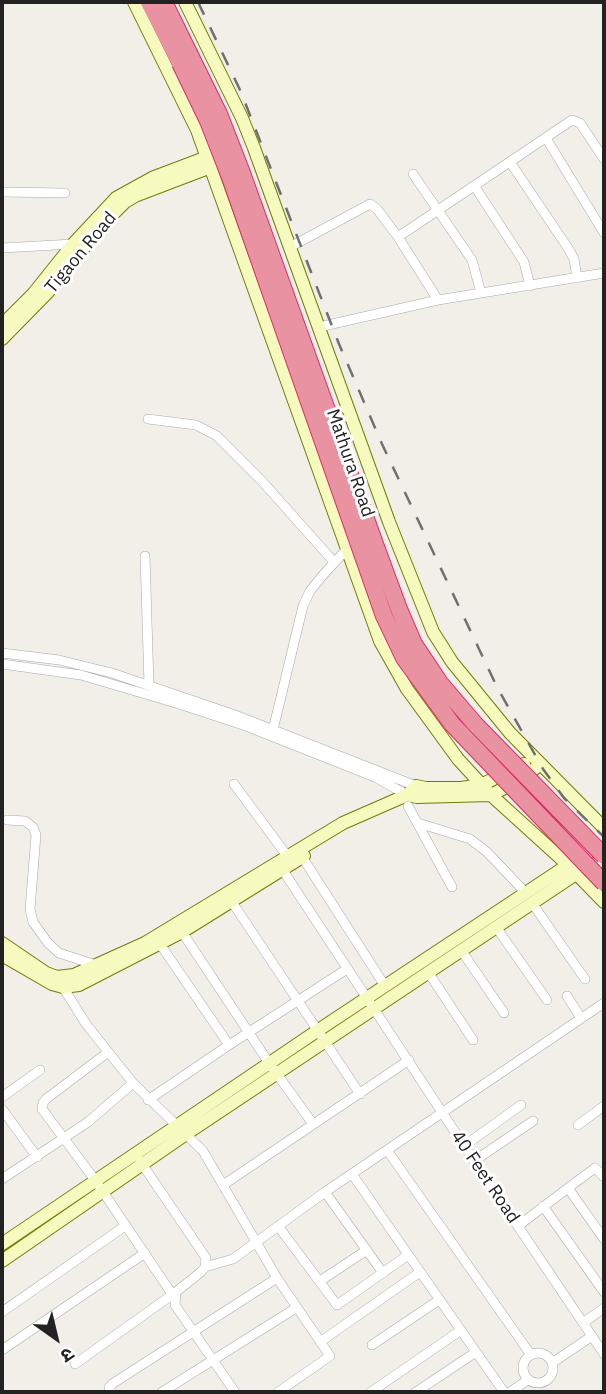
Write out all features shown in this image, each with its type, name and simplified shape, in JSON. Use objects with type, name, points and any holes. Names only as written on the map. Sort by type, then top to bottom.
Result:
[{"type":"highway","name":"Mathura Road","points":[[149,2],[219,114],[379,557],[414,644],[440,683],[475,724],[604,858]]},
{"type":"highway","name":"Mathura Road","points":[[164,2],[230,177],[384,616],[404,658],[452,724],[604,883]]},
{"type":"street","points":[[134,2],[197,130],[380,640],[407,690],[458,759],[491,795],[604,902]]},
{"type":"street","points":[[185,2],[242,118],[397,542],[429,622],[452,662],[509,733],[604,828]]},
{"type":"street","points":[[398,237],[574,119],[580,123],[604,159]]},
{"type":"street","points":[[545,138],[604,233]]},
{"type":"street","name":"Tigaon Road","points":[[2,325],[33,294],[104,209],[128,190],[154,177],[209,162]]},
{"type":"street","name":"Tigaon Road","points":[[2,339],[48,292],[124,204],[135,196],[209,162]]},
{"type":"street","points":[[510,162],[568,248],[574,259],[577,278]]},
{"type":"street","points":[[413,174],[472,260],[481,293]]},
{"type":"street","points":[[475,187],[524,262],[530,286]]},
{"type":"street","points":[[2,192],[65,192]]},
{"type":"street","points":[[290,247],[370,204],[377,209],[398,237],[438,300]]},
{"type":"street","points":[[2,248],[73,244]]},
{"type":"street","points":[[319,327],[438,300],[604,273]]},
{"type":"street","points":[[148,419],[196,425],[217,436],[261,480],[334,562]]},
{"type":"street","points":[[272,732],[303,606],[310,591],[346,550],[397,542]]},
{"type":"street","points":[[145,556],[149,685]]},
{"type":"street","points":[[2,653],[82,665],[149,685],[272,732],[415,794],[491,795],[518,781],[538,761]]},
{"type":"street","points":[[2,664],[82,675],[272,732]]},
{"type":"street","points":[[60,982],[156,936],[290,860],[415,794],[481,785],[538,761]]},
{"type":"street","points":[[234,784],[385,986]]},
{"type":"street","points":[[415,794],[418,824],[452,887]]},
{"type":"street","points":[[538,839],[571,813],[578,801]]},
{"type":"street","points":[[7,820],[25,821],[33,827],[36,835],[30,909],[33,922],[47,943],[59,953],[97,965]]},
{"type":"street","points":[[418,824],[461,835],[479,845],[528,897],[585,979]]},
{"type":"street","points":[[370,1004],[385,986],[604,847]]},
{"type":"street","points":[[571,869],[604,858]]},
{"type":"street","points":[[2,955],[42,980],[88,981],[183,932],[232,902],[290,860]]},
{"type":"street","name":"40 Feet Road","points":[[290,860],[347,969],[604,1354]]},
{"type":"street","points":[[2,1244],[98,1186],[370,1004],[428,972],[496,927],[528,897]]},
{"type":"street","points":[[232,902],[360,1094]]},
{"type":"street","points":[[496,927],[547,1000]]},
{"type":"street","points":[[183,932],[313,1124]]},
{"type":"street","points":[[2,943],[60,982],[86,1024],[132,1083],[202,1151],[276,1278],[330,1356],[278,1392]]},
{"type":"street","points":[[160,944],[229,1045]]},
{"type":"street","points":[[461,950],[504,1013]]},
{"type":"street","points":[[148,1100],[347,969]]},
{"type":"street","points":[[428,972],[473,1040]]},
{"type":"street","points":[[567,996],[582,1018]]},
{"type":"street","points":[[75,1364],[174,1293],[205,1267],[233,1259],[325,1192],[604,1003]]},
{"type":"street","points":[[107,1053],[43,1103],[42,1109],[174,1293],[175,1306],[235,1392]]},
{"type":"street","points":[[223,1185],[408,1060]]},
{"type":"street","points":[[2,1097],[40,1070]]},
{"type":"street","points":[[2,1179],[64,1139],[132,1083]]},
{"type":"street","points":[[464,1146],[521,1105]]},
{"type":"street","points":[[578,1125],[604,1107]]},
{"type":"street","points":[[2,1109],[37,1157]]},
{"type":"street","points":[[474,1161],[533,1121]]},
{"type":"street","points":[[387,1150],[531,1355]]},
{"type":"street","points":[[139,1159],[206,1258],[205,1267]]},
{"type":"street","points":[[517,1226],[595,1168],[604,1177]]},
{"type":"street","points":[[352,1174],[504,1392]]},
{"type":"street","points":[[2,1261],[98,1186]]},
{"type":"street","points":[[568,1188],[604,1238]]},
{"type":"street","points":[[325,1192],[383,1273]]},
{"type":"street","points":[[542,1206],[604,1292]]},
{"type":"street","points":[[2,1312],[125,1226]]},
{"type":"street","points":[[278,1226],[337,1305],[408,1255]]},
{"type":"street","points":[[320,1282],[367,1250]]},
{"type":"street","points":[[2,1350],[145,1253]]},
{"type":"street","points":[[320,1342],[420,1272]]},
{"type":"street","points":[[111,1392],[109,1388],[112,1384],[276,1278]]},
{"type":"street","points":[[372,1345],[439,1300]]},
{"type":"street","points":[[162,1392],[296,1308]]},
{"type":"street","points":[[583,1323],[604,1308]]},
{"type":"street","points":[[371,1392],[461,1330]]},
{"type":"street","points":[[509,1392],[550,1377],[552,1363],[592,1336]]},
{"type":"street","points":[[416,1392],[475,1352]]},
{"type":"street","points":[[531,1355],[545,1355],[552,1363]]},
{"type":"street","points":[[531,1355],[523,1367],[542,1392]]},
{"type":"railway","points":[[198,2],[241,92],[339,344],[382,444],[497,687],[543,769],[564,798],[604,837]]}]
